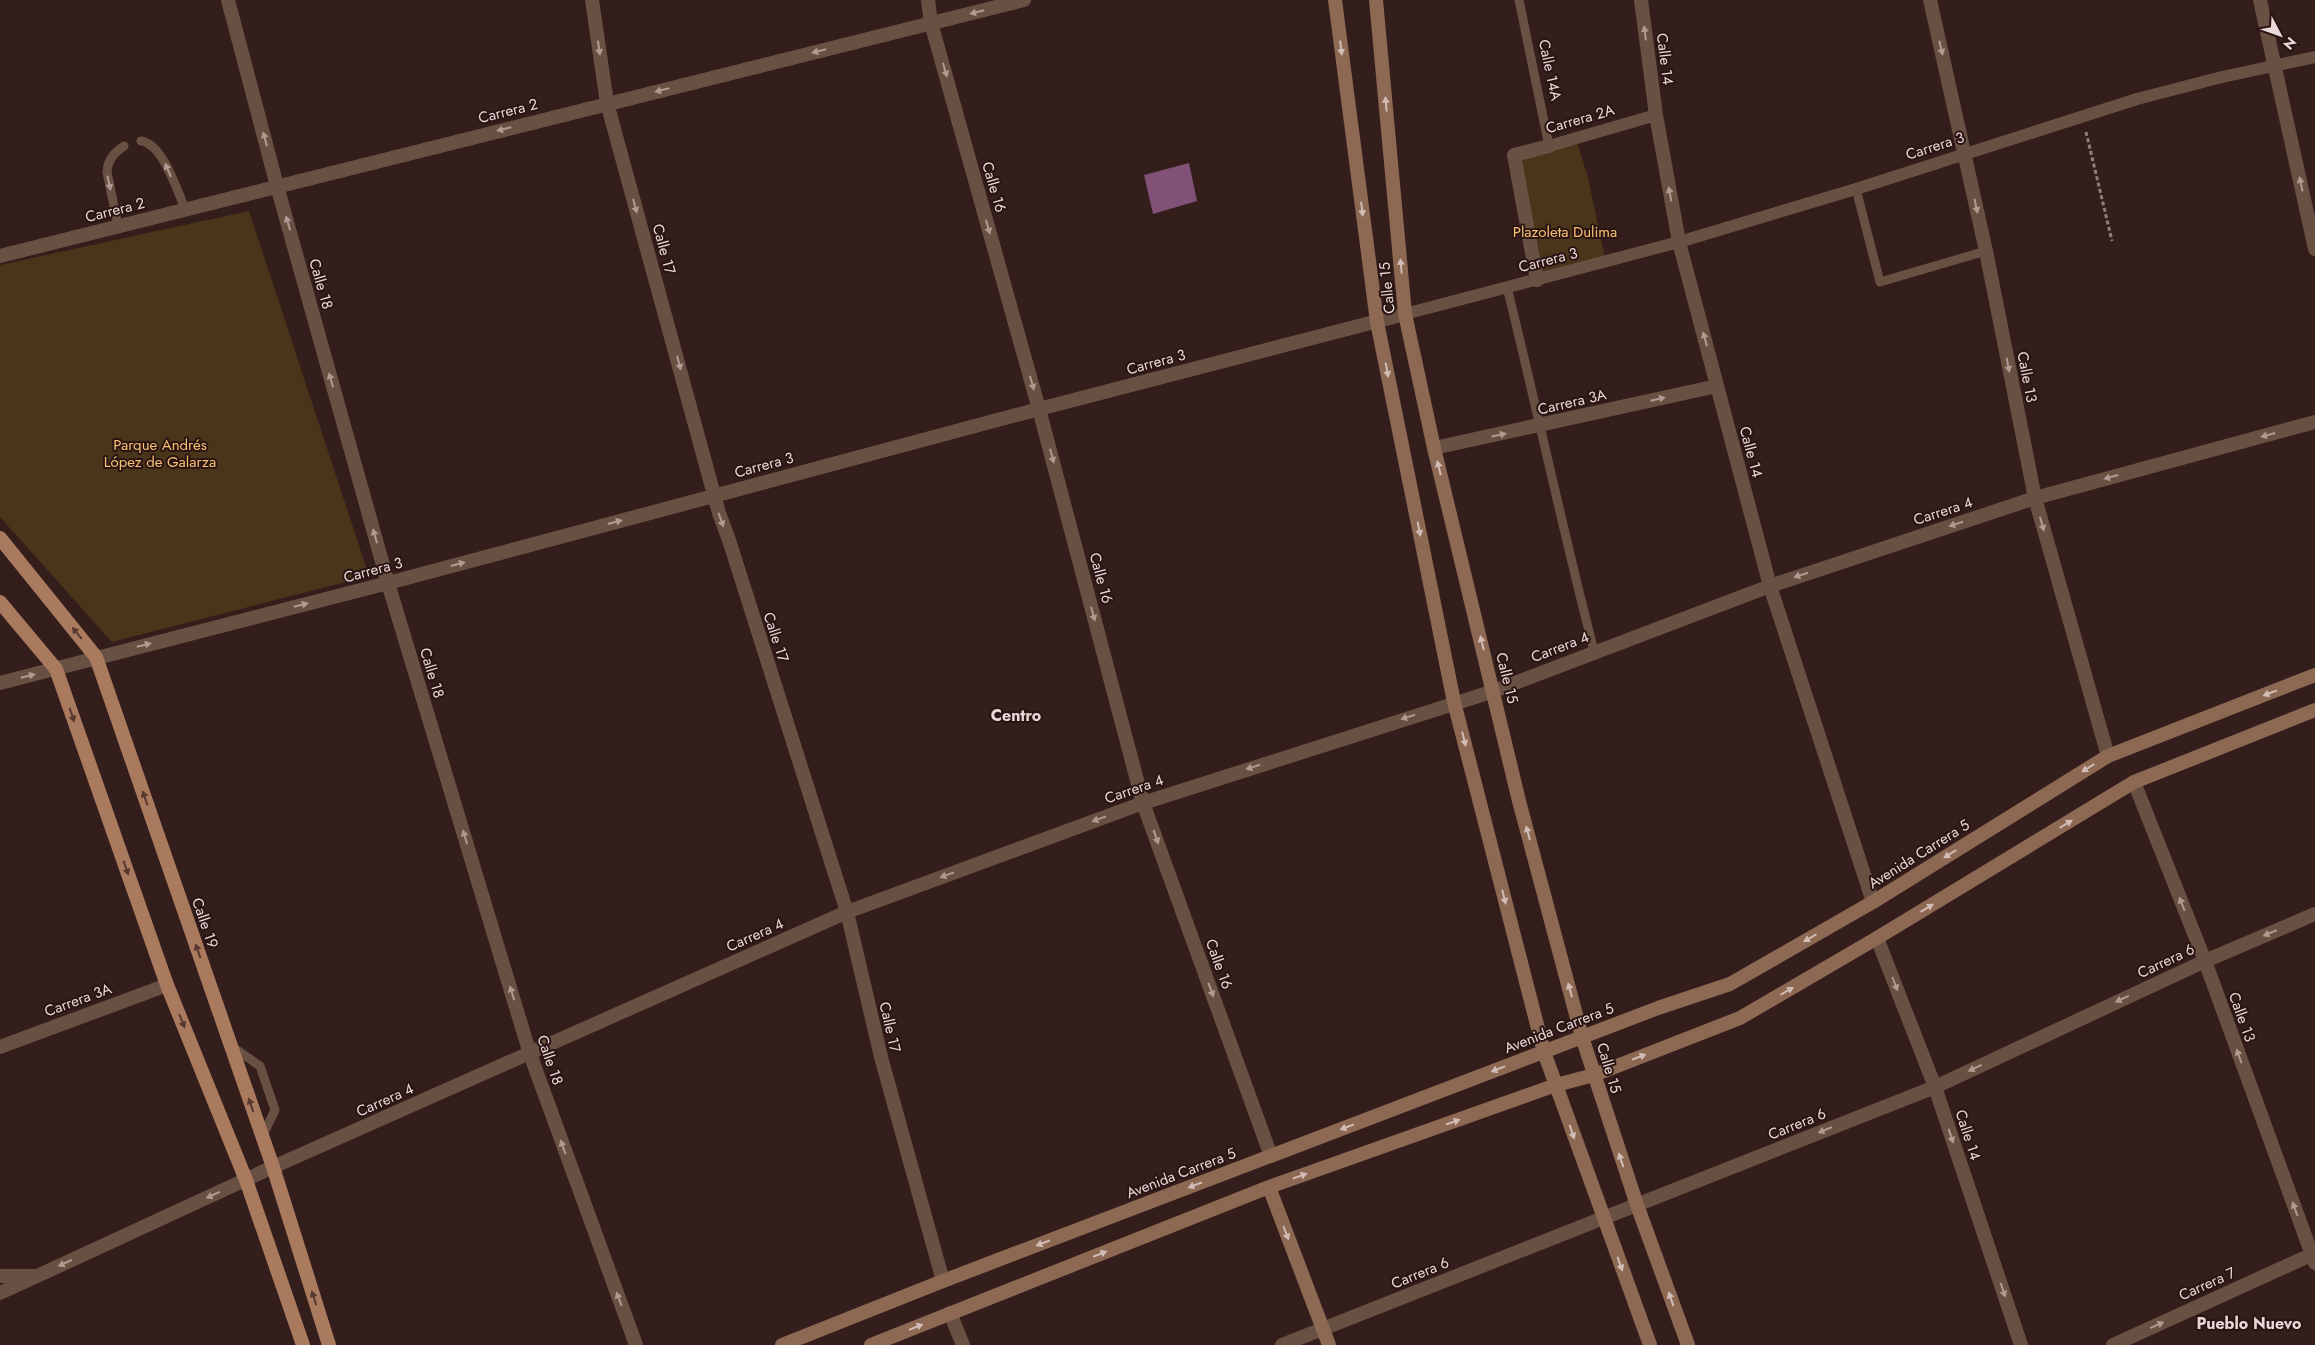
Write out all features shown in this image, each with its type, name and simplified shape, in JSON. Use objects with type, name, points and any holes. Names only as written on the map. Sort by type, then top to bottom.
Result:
[{"type":"main road","name":"Calle 15","points":[[1335,0],[1377,322],[1454,702],[1544,1052],[1650,1345]]},
{"type":"main road","name":"Calle 15","points":[[1376,0],[1405,314],[1434,448],[1520,801],[1582,1037],[1637,1205],[1688,1345]]},
{"type":"main road","name":"Calle 19","points":[[0,538],[96,657],[273,1167],[329,1345]]},
{"type":"main road","points":[[0,602],[56,669],[167,985],[254,1200],[303,1345]]},
{"type":"main road","name":"Avenida Carrera 5","points":[[782,1345],[943,1281],[1658,1008],[1730,984],[1873,902],[2108,756],[2315,675]]},
{"type":"main road","points":[[871,1345],[1269,1187],[1556,1086],[1594,1075],[1740,1018],[1878,938],[2134,782],[2315,710]]},
{"type":"main road","points":[[1269,1187],[1329,1345]]},
{"type":"main road","points":[[254,1200],[261,1249],[294,1345]]},
{"type":"street","name":"Calle 18","points":[[228,0],[277,186],[388,584],[530,1054],[636,1345]]},
{"type":"street","name":"Calle 17","points":[[592,0],[607,103],[719,513],[848,912],[880,1057],[943,1281]]},
{"type":"street","name":"Calle 16","points":[[928,0],[931,23],[1039,409],[1143,803],[1271,1156]]},
{"type":"street","name":"Carrera 2","points":[[0,256],[1024,0]]},
{"type":"street","name":"Calle 14","points":[[1641,0],[1656,115],[1679,242],[1770,586],[1873,902]]},
{"type":"street","name":"Calle 13","points":[[1930,0],[1986,251],[2035,498],[2108,756]]},
{"type":"street","points":[[2260,0],[2315,249]]},
{"type":"street","name":"Carrera 3","points":[[0,683],[388,584],[1039,409],[1679,242],[2175,90],[2315,57]]},
{"type":"street","name":"Carrera 2A","points":[[1537,280],[1514,155],[1656,115]]},
{"type":"street","name":"Carrera 3A","points":[[1434,448],[1717,386]]},
{"type":"street","name":"Carrera 4","points":[[0,1276],[37,1276],[273,1167],[848,912],[1143,803],[1454,702],[1494,691],[1594,651],[1770,586],[2035,498],[2315,422]]},
{"type":"street","name":"Calle 13","points":[[2134,782],[2205,961],[2314,1257]]},
{"type":"street","name":"Carrera 6","points":[[1282,1345],[1935,1086],[2205,961],[2315,914]]},
{"type":"street","name":"Calle 14","points":[[1878,938],[1935,1086],[2021,1345]]},
{"type":"street","name":"Carrera 3A","points":[[0,1047],[167,985]]},
{"type":"street","name":"Carrera 7","points":[[2113,1345],[2314,1257]]},
{"type":"street","points":[[0,1294],[37,1276]]},
{"type":"street","points":[[950,1313],[963,1345]]},
{"type":"lane","name":"Calle 14A","points":[[1519,0],[1549,146]]},
{"type":"lane","points":[[141,141],[148,142],[157,150],[185,209]]},
{"type":"lane","points":[[118,226],[107,165],[112,155],[124,146]]},
{"type":"lane","points":[[1856,188],[1880,282],[1986,251]]},
{"type":"lane","points":[[1507,288],[1541,426],[1562,529],[1594,651]]},
{"type":"lane","points":[[231,1046],[260,1066],[275,1110],[262,1137]]},
{"type":"path","points":[[2083,117],[2112,241]]},
{"type":"green space","name":"Plazoleta Dulima","points":[[1576,140],[1587,174],[1606,262],[1541,279],[1517,157]]},
{"type":"green space","name":"Parque Andrés López de Galarza","points":[[249,211],[369,576],[112,642],[0,517],[0,265]]},
{"type":"shaded area","points":[[1189,163],[1197,201],[1153,214],[1144,175]]},
{"type":"district","name":"Centro","points":[[1016,715]]},
{"type":"district","name":"Pueblo Nuevo","points":[[2249,1323]]}]
